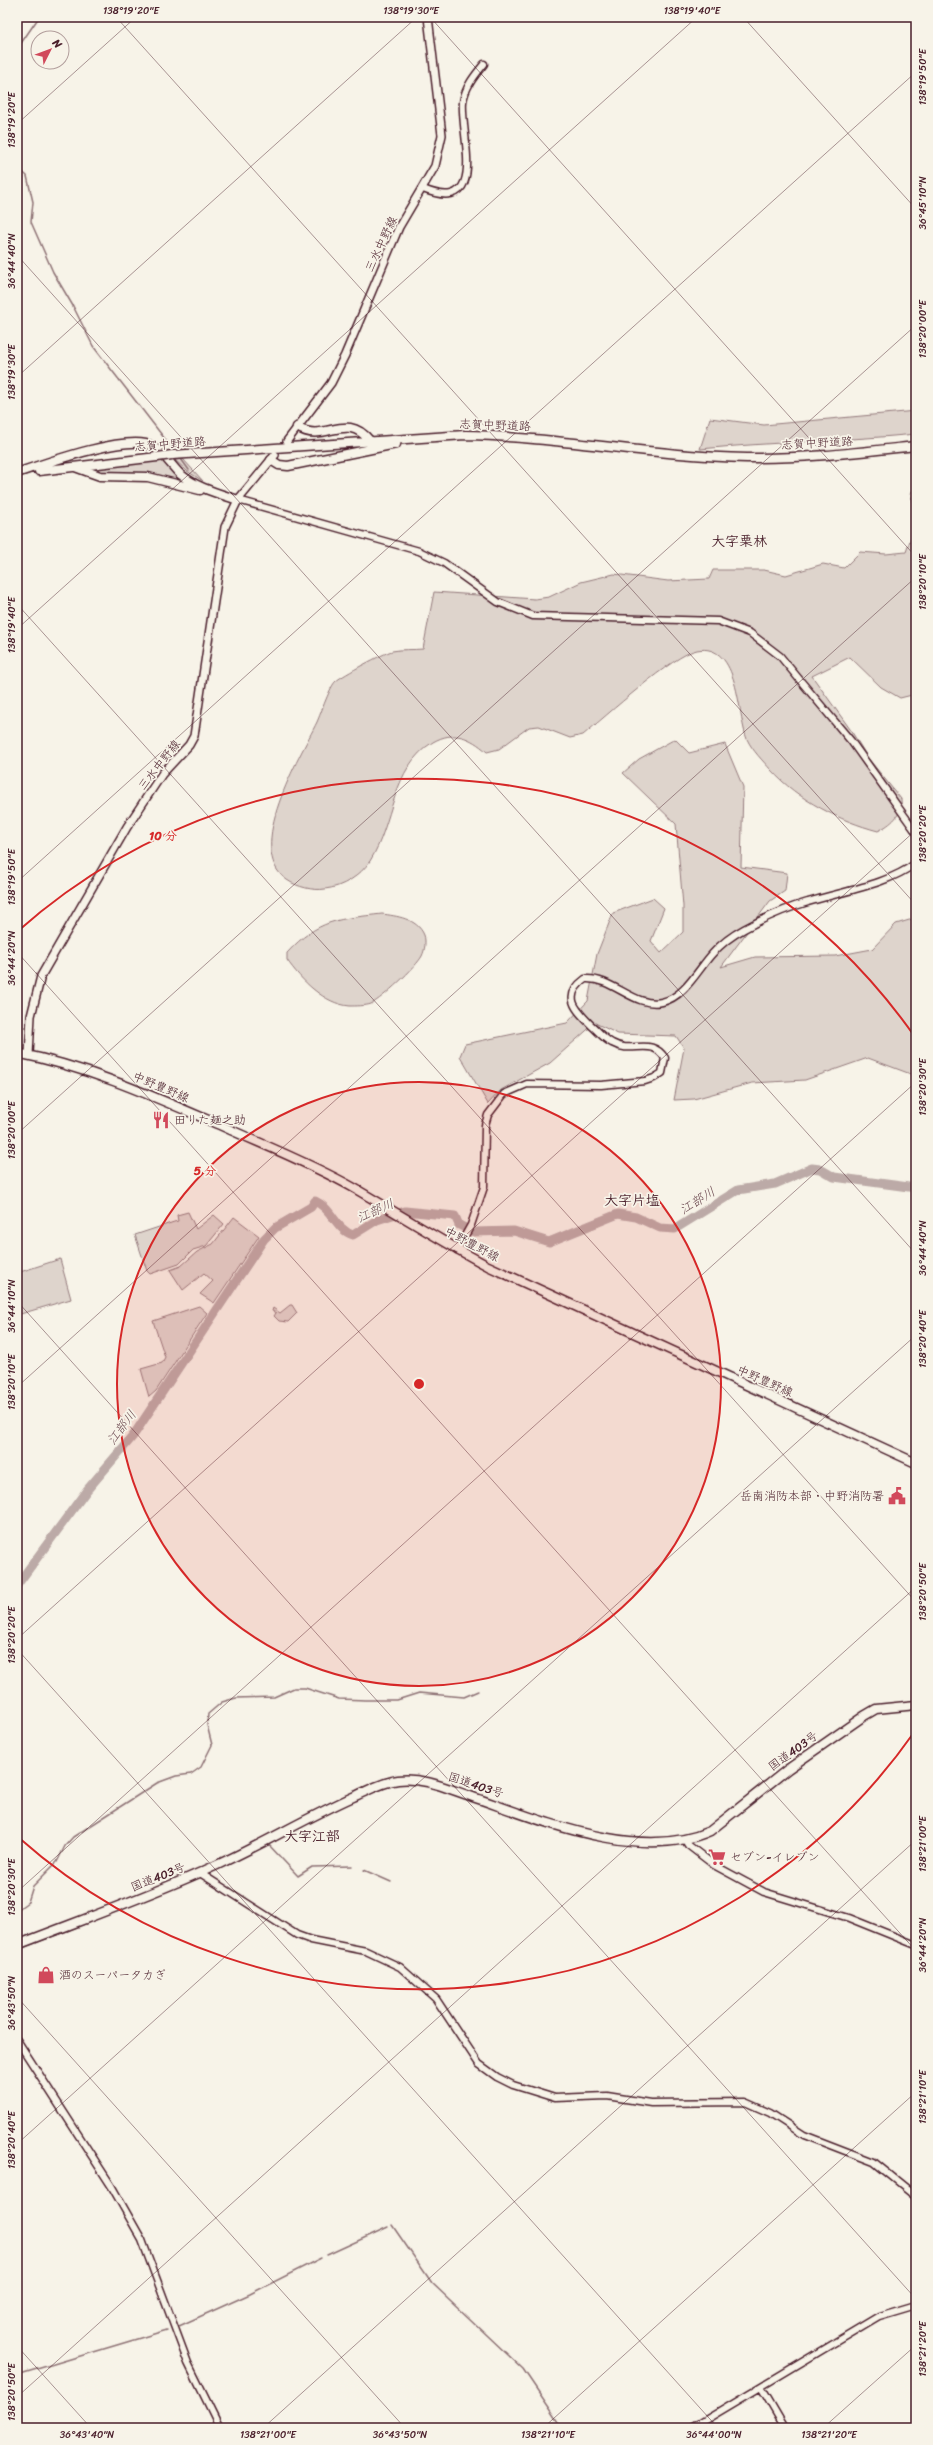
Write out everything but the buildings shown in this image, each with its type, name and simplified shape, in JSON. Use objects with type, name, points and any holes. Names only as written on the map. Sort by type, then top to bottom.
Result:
[{"type":"main road","name":"三水中野線","points":[[287,441],[331,383],[345,355],[399,227],[423,189],[435,166],[442,135],[428,17]]},
{"type":"main road","points":[[298,427],[311,434],[351,426],[362,432],[370,441]]},
{"type":"main road","name":"志賀中野道路","points":[[73,466],[157,456],[370,441],[495,436],[508,436],[660,452],[746,458],[841,455],[916,446]]},
{"type":"main road","points":[[273,458],[283,466],[293,465],[422,438]]},
{"type":"main road","points":[[17,474],[95,450],[135,442],[153,447],[185,478],[207,490]]},
{"type":"main road","name":"三水中野線","points":[[29,1055],[31,1016],[41,976],[127,828],[162,774],[189,745],[194,736],[225,527],[238,500],[273,458]]},
{"type":"main road","points":[[17,474],[73,466],[100,476],[148,477],[207,490],[238,500]]},
{"type":"main road","name":"中野豊野線","points":[[17,1052],[136,1088],[303,1162],[354,1187],[400,1217],[457,1250],[751,1389],[916,1463]]},
{"type":"main road","name":"国道403号","points":[[17,1945],[200,1873],[340,1803],[388,1782],[409,1779],[423,1780],[555,1824],[610,1840],[685,1840],[710,1831],[801,1759],[864,1716],[876,1709],[916,1705]]},
{"type":"street","points":[[423,189],[436,194],[448,196],[456,192],[466,181],[468,161],[463,122],[463,100],[469,84],[484,64]]},
{"type":"street","points":[[238,500],[420,552],[444,563],[498,602],[533,616],[718,621],[750,633],[780,656],[800,679],[851,741],[916,832]]},
{"type":"street","points":[[457,1250],[471,1225],[484,1186],[487,1120],[493,1106],[504,1094],[527,1084],[601,1085],[645,1081],[662,1073],[665,1062],[660,1052],[652,1047],[627,1049],[611,1043],[576,1009],[572,999],[573,990],[578,984],[585,979],[601,980],[646,1002],[661,1002],[672,999],[693,978],[714,952],[745,929],[807,902],[879,881],[916,863]]},
{"type":"street","points":[[685,1840],[688,1845],[714,1866],[764,1892],[849,1918],[916,1945]]},
{"type":"street","points":[[200,1873],[297,1935],[311,1940],[366,1951],[400,1968],[436,1999],[480,2064],[496,2077],[513,2085],[555,2098],[607,2096],[651,2103],[745,2102],[770,2113],[804,2135],[874,2162],[916,2196]]},
{"type":"street","points":[[17,2040],[112,2186],[142,2240],[188,2363],[220,2428]]},
{"type":"street","points":[[692,2428],[880,2316],[916,2305]]},
{"type":"street","points":[[761,2387],[785,2428]]},
{"type":"shaded area","points":[[916,411],[916,434],[700,449],[710,418],[764,425]]},
{"type":"shaded area","points":[[183,459],[203,481],[187,471],[175,460]]},
{"type":"shaded area","points":[[164,460],[174,473],[191,486],[151,473],[91,471],[88,468]]},
{"type":"shaded area","points":[[916,486],[916,511],[910,494]]},
{"type":"shaded area","points":[[916,523],[916,694],[900,698],[881,687],[850,657],[812,676],[850,729],[868,758],[901,799],[898,814],[892,822],[878,831],[864,827],[820,808],[794,791],[771,770],[747,739],[734,682],[729,668],[722,657],[711,651],[697,650],[686,654],[673,662],[623,701],[583,735],[570,738],[539,726],[529,727],[499,749],[487,752],[474,742],[462,737],[448,736],[433,742],[419,753],[409,766],[401,781],[378,846],[370,861],[356,876],[345,883],[325,889],[306,888],[287,880],[275,866],[271,848],[273,826],[279,803],[288,779],[317,722],[328,694],[336,681],[392,651],[423,649],[434,592],[535,599],[549,597],[581,582],[614,574],[668,581],[709,579],[713,570],[764,570],[786,575],[823,564],[844,568],[860,552],[886,554],[906,552]]},
{"type":"shaded area","points":[[675,739],[689,753],[725,744],[743,787],[741,867],[787,873],[785,891],[770,901],[721,967],[755,957],[835,956],[872,949],[896,924],[916,918],[916,1076],[868,1058],[805,1080],[752,1083],[694,1099],[674,1100],[684,1048],[676,1036],[618,1034],[595,1023],[550,1063],[501,1090],[488,1104],[460,1056],[465,1044],[567,1023],[588,1001],[597,954],[613,913],[653,898],[664,908],[651,941],[661,953],[683,932],[683,906],[676,824],[623,773],[639,759]]},
{"type":"shaded area","points":[[382,914],[411,921],[421,929],[424,935],[425,946],[419,961],[407,974],[391,989],[371,1004],[363,1006],[350,1006],[331,1001],[322,996],[306,983],[287,960],[287,953],[309,933],[319,927],[353,917]]},
{"type":"shaded area","points":[[188,1212],[196,1229],[214,1215],[224,1224],[206,1246],[193,1250],[179,1264],[150,1274],[147,1271],[135,1235],[178,1221],[177,1215]]},
{"type":"shaded area","points":[[234,1217],[259,1236],[214,1303],[200,1294],[213,1281],[204,1273],[183,1290],[170,1270],[181,1266],[197,1252],[213,1244]]},
{"type":"shaded area","points":[[60,1259],[71,1299],[17,1315],[17,1273]]},
{"type":"shaded area","points":[[292,1305],[297,1313],[288,1322],[279,1321],[274,1316],[276,1313],[272,1311],[273,1308],[280,1313]]},
{"type":"shaded area","points":[[199,1306],[207,1313],[156,1391],[149,1397],[141,1369],[162,1363],[165,1357],[153,1321]]},
{"type":"waterway","points":[[17,49],[39,17]]},
{"type":"waterway","points":[[17,167],[27,176],[33,202],[31,222],[53,272],[73,306],[93,346],[175,452]]},
{"type":"waterway","points":[[181,459],[189,470]]},
{"type":"waterway","name":"江部川","points":[[17,1585],[87,1490],[133,1436],[264,1239],[275,1228],[311,1207],[315,1201],[326,1209],[342,1229],[353,1235],[377,1220],[405,1211],[455,1216],[459,1225],[474,1232],[514,1231],[549,1242],[618,1214],[636,1217],[660,1228],[675,1229],[738,1190],[775,1184],[812,1168],[820,1169],[834,1177],[916,1188]]},
{"type":"waterway","points":[[17,1910],[28,1902],[33,1886],[57,1862],[65,1846],[73,1837],[157,1783],[176,1776],[191,1774],[201,1767],[212,1745],[207,1725],[208,1714],[222,1702],[236,1698],[274,1697],[294,1688],[305,1688],[339,1699],[366,1700],[397,1700],[419,1693],[464,1697],[478,1691]]},
{"type":"waterway","points":[[268,1844],[298,1876],[312,1867],[352,1866]]},
{"type":"waterway","points":[[213,1871],[220,1868]]},
{"type":"waterway","points":[[364,1870],[391,1882]]},
{"type":"waterway","points":[[17,1950],[90,1922]]},
{"type":"waterway","points":[[392,2225],[432,2283],[523,2369],[563,2428]]},
{"type":"waterway","points":[[327,2255],[388,2227]]},
{"type":"waterway","points":[[179,2326],[250,2294],[321,2258]]},
{"type":"waterway","points":[[17,2375],[167,2330]]},
{"type":"place","name":"田りた麺之助","points":[[161,1120]]},
{"type":"place","name":"岳南消防本部・中野消防署","points":[[897,1496]]},
{"type":"place","name":"セブン-イレブン","points":[[717,1857]]},
{"type":"place","name":"酒のスーパータカぎ","points":[[46,1975]]},
{"type":"district","name":"大字栗林","points":[[739,541]]},
{"type":"district","name":"大字片塩","points":[[632,1200]]},
{"type":"district","name":"大字江部","points":[[312,1836]]}]
